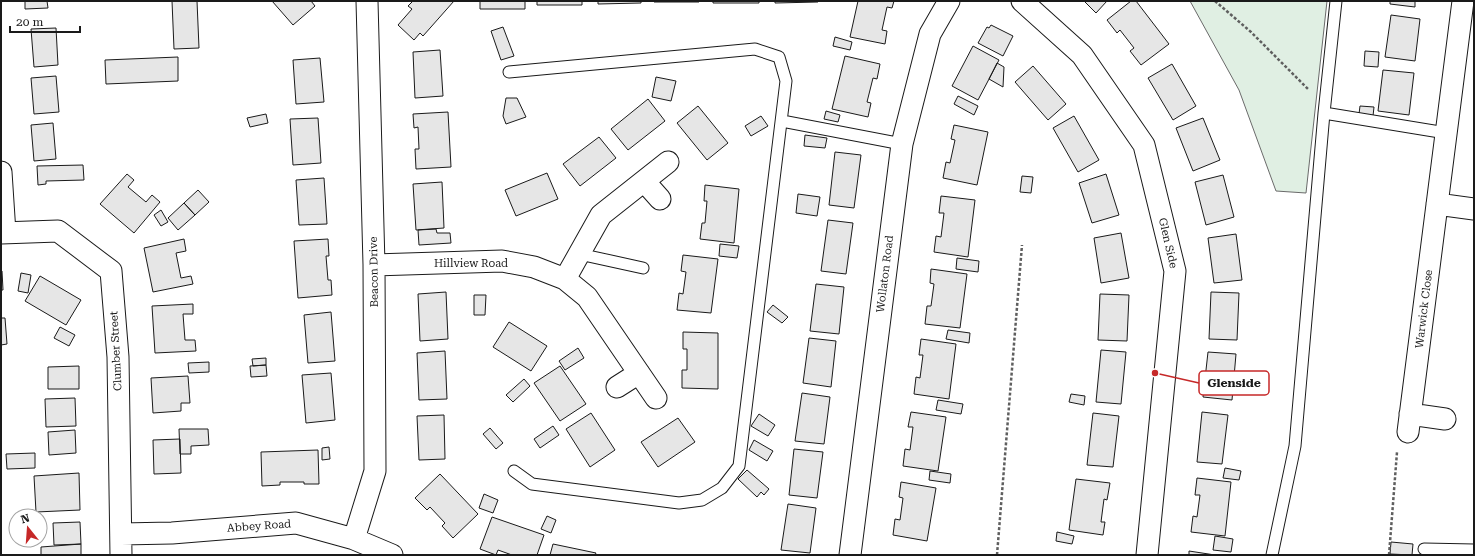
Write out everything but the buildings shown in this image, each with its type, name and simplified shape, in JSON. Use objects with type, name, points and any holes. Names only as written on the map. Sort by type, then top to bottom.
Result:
[{"type":"street","name":"Beacon Drive","points":[[354,539],[375,471],[374,265],[367,1]]},
{"type":"street","name":"Wollaton Road","points":[[850,555],[902,144],[930,34],[949,1]]},
{"type":"street","name":"Glen Side","points":[[1022,1],[1082,55],[1144,145],[1175,271],[1147,555]]},
{"type":"street","name":"Warwick Close","points":[[1409,423],[1463,1]]},
{"type":"street","points":[[565,279],[601,215],[668,162]]},
{"type":"street","points":[[1,172],[3,233]]},
{"type":"street","points":[[644,181],[660,199]]},
{"type":"street","points":[[1437,204],[1474,209]]},
{"type":"street","name":"Clumber Street","points":[[3,233],[58,231],[111,271],[118,357],[121,555]]},
{"type":"street","name":"Hillview Road","points":[[374,265],[502,261],[534,267],[565,279],[587,297],[656,398]]},
{"type":"street","points":[[617,387],[639,373]]},
{"type":"street","points":[[1409,423],[1445,419]]},
{"type":"street","name":"Abbey Road","points":[[121,534],[172,533],[296,523],[354,539],[392,555]]},
{"type":"lane","points":[[1272,555],[1295,446],[1324,109],[1336,1]]},
{"type":"lane","points":[[509,72],[755,49],[779,57],[786,82],[739,466],[722,488],[702,500],[679,503],[532,484],[514,471]]},
{"type":"lane","points":[[1324,109],[1446,133]]},
{"type":"lane","points":[[782,121],[902,144]]},
{"type":"lane","points":[[579,254],[643,268]]},
{"type":"lane","points":[[1424,549],[1474,550]]},
{"type":"path","points":[[1215,1],[1251,32],[1324,109]]},
{"type":"path","points":[[997,555],[1022,245]]},
{"type":"path","points":[[1389,555],[1397,451],[1409,423]]},
{"type":"green space","points":[[1190,1],[1327,1],[1306,193],[1276,191],[1239,90]]},
{"type":"place","name":"Glenside","points":[[1155,373]]}]
